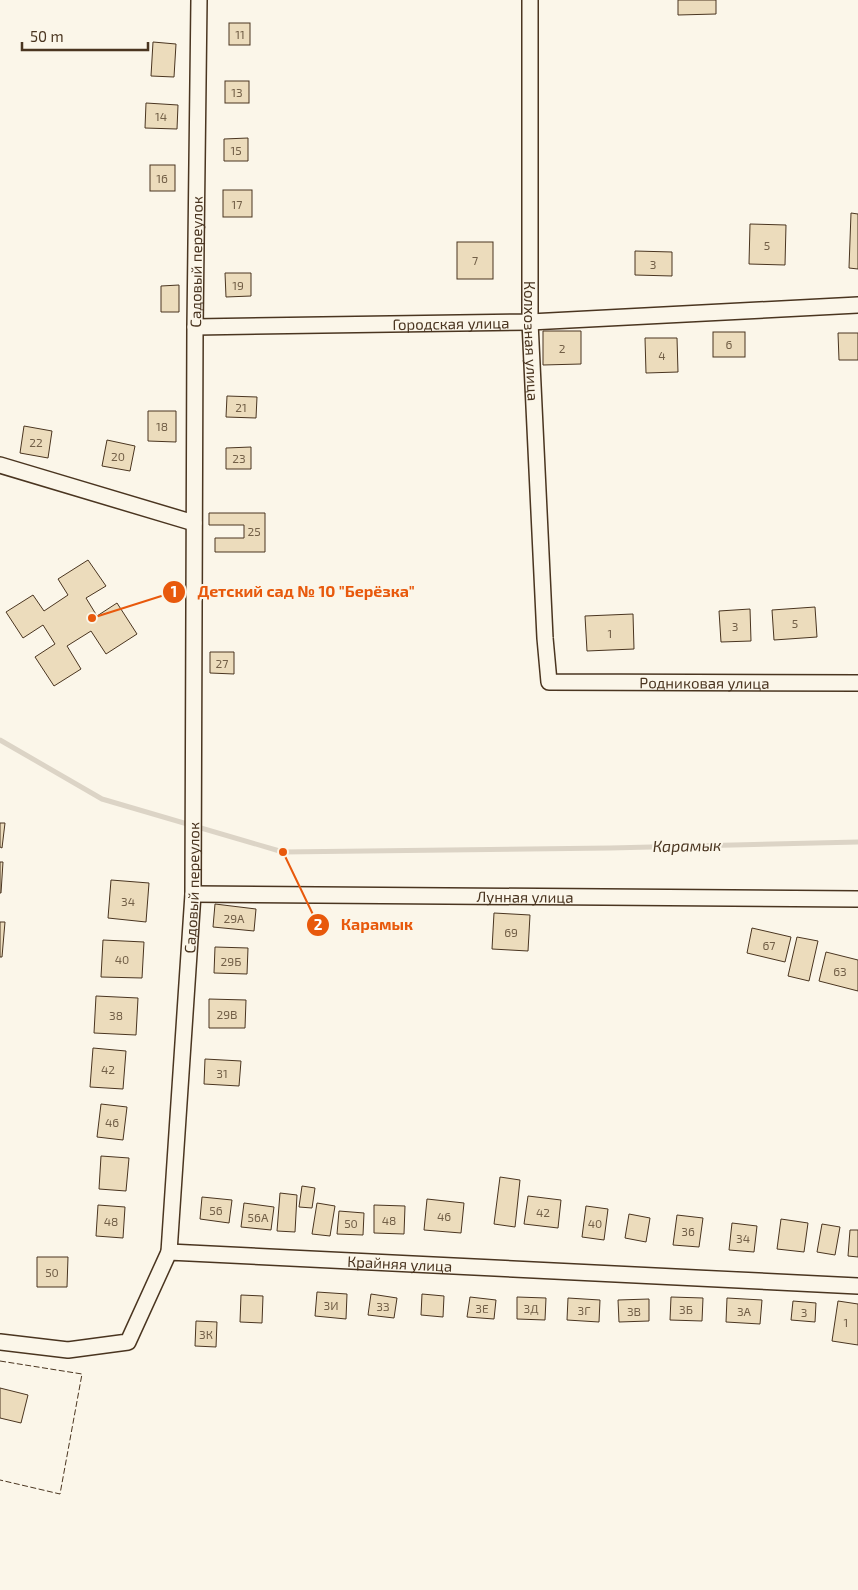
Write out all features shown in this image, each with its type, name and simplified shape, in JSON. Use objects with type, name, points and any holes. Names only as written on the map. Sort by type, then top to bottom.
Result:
[{"type":"street","name":"Садовый переулок","points":[[169,1252],[193,894],[195,327],[199,0]]},
{"type":"street","name":"Колхозная улица","points":[[530,0],[530,322],[545,638],[549,682]]},
{"type":"street","name":"Городская улица","points":[[195,327],[530,322],[858,305]]},
{"type":"street","points":[[0,465],[194,523]]},
{"type":"street","name":"Родниковая улица","points":[[549,682],[858,683]]},
{"type":"street","name":"Лунная улица","points":[[193,894],[858,899]]},
{"type":"street","points":[[0,1342],[68,1350],[128,1342],[169,1252]]},
{"type":"street","name":"Крайняя улица","points":[[169,1252],[858,1286]]},
{"type":"building","points":[[678,0],[716,0],[716,14],[678,15]]},
{"type":"building","points":[[229,23],[250,23],[250,45],[229,45]]},
{"type":"building","points":[[153,42],[176,44],[174,77],[151,76]]},
{"type":"building","points":[[225,81],[249,81],[249,103],[225,103]]},
{"type":"building","points":[[146,103],[178,105],[177,129],[145,128]]},
{"type":"building","points":[[248,138],[248,161],[224,161],[224,139]]},
{"type":"building","points":[[150,165],[175,165],[175,191],[150,191]]},
{"type":"building","points":[[223,190],[252,190],[252,217],[223,217]]},
{"type":"building","points":[[851,213],[858,214],[858,269],[849,268]]},
{"type":"building","points":[[750,224],[786,225],[785,265],[749,264]]},
{"type":"building","points":[[457,242],[493,242],[493,279],[457,279]]},
{"type":"building","points":[[635,251],[672,252],[672,276],[635,275]]},
{"type":"building","points":[[225,273],[251,273],[251,296],[226,297]]},
{"type":"building","points":[[179,285],[179,312],[161,312],[161,286]]},
{"type":"building","points":[[543,331],[581,331],[581,364],[543,365]]},
{"type":"building","points":[[713,332],[745,332],[745,357],[713,357]]},
{"type":"building","points":[[838,333],[858,333],[858,360],[839,360]]},
{"type":"building","points":[[645,338],[677,338],[678,372],[646,373]]},
{"type":"building","points":[[227,396],[257,397],[256,418],[226,417]]},
{"type":"building","points":[[148,411],[176,411],[176,442],[148,441]]},
{"type":"building","points":[[24,426],[52,431],[48,458],[20,453]]},
{"type":"building","points":[[107,440],[135,446],[130,471],[102,466]]},
{"type":"building","points":[[251,447],[251,469],[226,469],[226,448]]},
{"type":"building","points":[[209,513],[265,513],[265,552],[215,552],[215,538],[244,538],[244,525],[209,525]]},
{"type":"building","points":[[88,560],[106,586],[86,598],[97,616],[117,603],[137,634],[106,654],[91,631],[67,646],[81,669],[54,686],[35,657],[55,644],[43,625],[23,638],[6,612],[33,595],[44,611],[68,595],[58,579]]},
{"type":"building","points":[[815,607],[817,637],[774,640],[772,610]]},
{"type":"building","points":[[750,609],[751,641],[721,642],[719,611]]},
{"type":"building","points":[[633,614],[634,649],[587,651],[585,616]]},
{"type":"building","points":[[210,652],[234,652],[234,674],[210,673]]},
{"type":"building","points":[[0,823],[5,823],[2,848],[0,847]]},
{"type":"building","points":[[0,862],[3,862],[1,893],[0,893]]},
{"type":"building","points":[[111,880],[149,883],[146,922],[108,918]]},
{"type":"building","points":[[215,904],[256,909],[254,931],[213,927]]},
{"type":"building","points":[[494,913],[530,915],[528,951],[492,949]]},
{"type":"building","points":[[0,922],[5,922],[2,957],[0,957]]},
{"type":"building","points":[[752,928],[791,937],[785,962],[747,953]]},
{"type":"building","points":[[797,937],[818,941],[809,981],[788,976]]},
{"type":"building","points":[[103,940],[144,942],[142,978],[101,977]]},
{"type":"building","points":[[215,947],[248,948],[247,974],[214,973]]},
{"type":"building","points":[[826,952],[858,960],[858,991],[819,981]]},
{"type":"building","points":[[96,996],[138,998],[136,1035],[94,1033]]},
{"type":"building","points":[[209,999],[246,1000],[245,1028],[209,1028]]},
{"type":"building","points":[[93,1048],[126,1051],[123,1089],[90,1087]]},
{"type":"building","points":[[205,1059],[241,1061],[239,1086],[204,1084]]},
{"type":"building","points":[[101,1104],[127,1107],[123,1140],[97,1137]]},
{"type":"building","points":[[101,1156],[129,1158],[126,1191],[99,1189]]},
{"type":"building","points":[[500,1177],[520,1180],[515,1227],[494,1224]]},
{"type":"building","points":[[302,1186],[315,1188],[312,1208],[299,1207]]},
{"type":"building","points":[[280,1193],[297,1195],[295,1232],[277,1231]]},
{"type":"building","points":[[528,1196],[561,1200],[558,1228],[524,1224]]},
{"type":"building","points":[[202,1197],[232,1200],[229,1223],[200,1219]]},
{"type":"building","points":[[427,1199],[464,1203],[461,1233],[424,1230]]},
{"type":"building","points":[[244,1203],[274,1207],[271,1230],[241,1227]]},
{"type":"building","points":[[317,1203],[335,1206],[330,1236],[312,1234]]},
{"type":"building","points":[[98,1205],[125,1207],[123,1238],[96,1236]]},
{"type":"building","points":[[374,1205],[405,1206],[404,1234],[374,1233]]},
{"type":"building","points":[[586,1206],[608,1209],[604,1240],[582,1237]]},
{"type":"building","points":[[339,1211],[364,1213],[363,1235],[337,1234]]},
{"type":"building","points":[[629,1214],[650,1218],[646,1242],[625,1238]]},
{"type":"building","points":[[677,1215],[703,1218],[699,1247],[673,1245]]},
{"type":"building","points":[[781,1219],[808,1223],[804,1252],[777,1249]]},
{"type":"building","points":[[732,1223],[757,1226],[754,1252],[729,1250]]},
{"type":"building","points":[[822,1224],[840,1227],[835,1255],[817,1252]]},
{"type":"building","points":[[850,1230],[858,1230],[858,1257],[848,1256]]},
{"type":"building","points":[[37,1257],[68,1257],[67,1287],[37,1287]]},
{"type":"building","points":[[317,1292],[347,1294],[346,1319],[315,1316]]},
{"type":"building","points":[[371,1294],[397,1298],[394,1318],[368,1315]]},
{"type":"building","points":[[422,1294],[444,1296],[443,1317],[421,1315]]},
{"type":"building","points":[[241,1295],[263,1296],[262,1323],[240,1322]]},
{"type":"building","points":[[470,1297],[496,1300],[494,1319],[467,1317]]},
{"type":"building","points":[[517,1297],[546,1298],[545,1320],[517,1319]]},
{"type":"building","points":[[671,1297],[703,1298],[702,1321],[670,1320]]},
{"type":"building","points":[[568,1298],[600,1300],[599,1322],[567,1320]]},
{"type":"building","points":[[727,1298],[762,1300],[760,1324],[726,1322]]},
{"type":"building","points":[[649,1299],[649,1321],[619,1322],[618,1300]]},
{"type":"building","points":[[793,1301],[816,1303],[815,1322],[791,1320]]},
{"type":"building","points":[[838,1301],[858,1304],[858,1345],[832,1341]]},
{"type":"building","points":[[196,1321],[217,1322],[216,1347],[195,1346]]},
{"type":"building","points":[[0,1388],[28,1395],[21,1423],[0,1418]]},
{"type":"waterway","name":"Карамык","points":[[0,740],[102,799],[283,852],[610,848],[858,842]]},
{"type":"fence","points":[[0,1361],[82,1374],[60,1494],[0,1480]]},
{"type":"place","name":"Детский сад № 10 \"Берёзка\"","points":[[92,618]]},
{"type":"place","name":"Карамык","points":[[283,852]]}]
